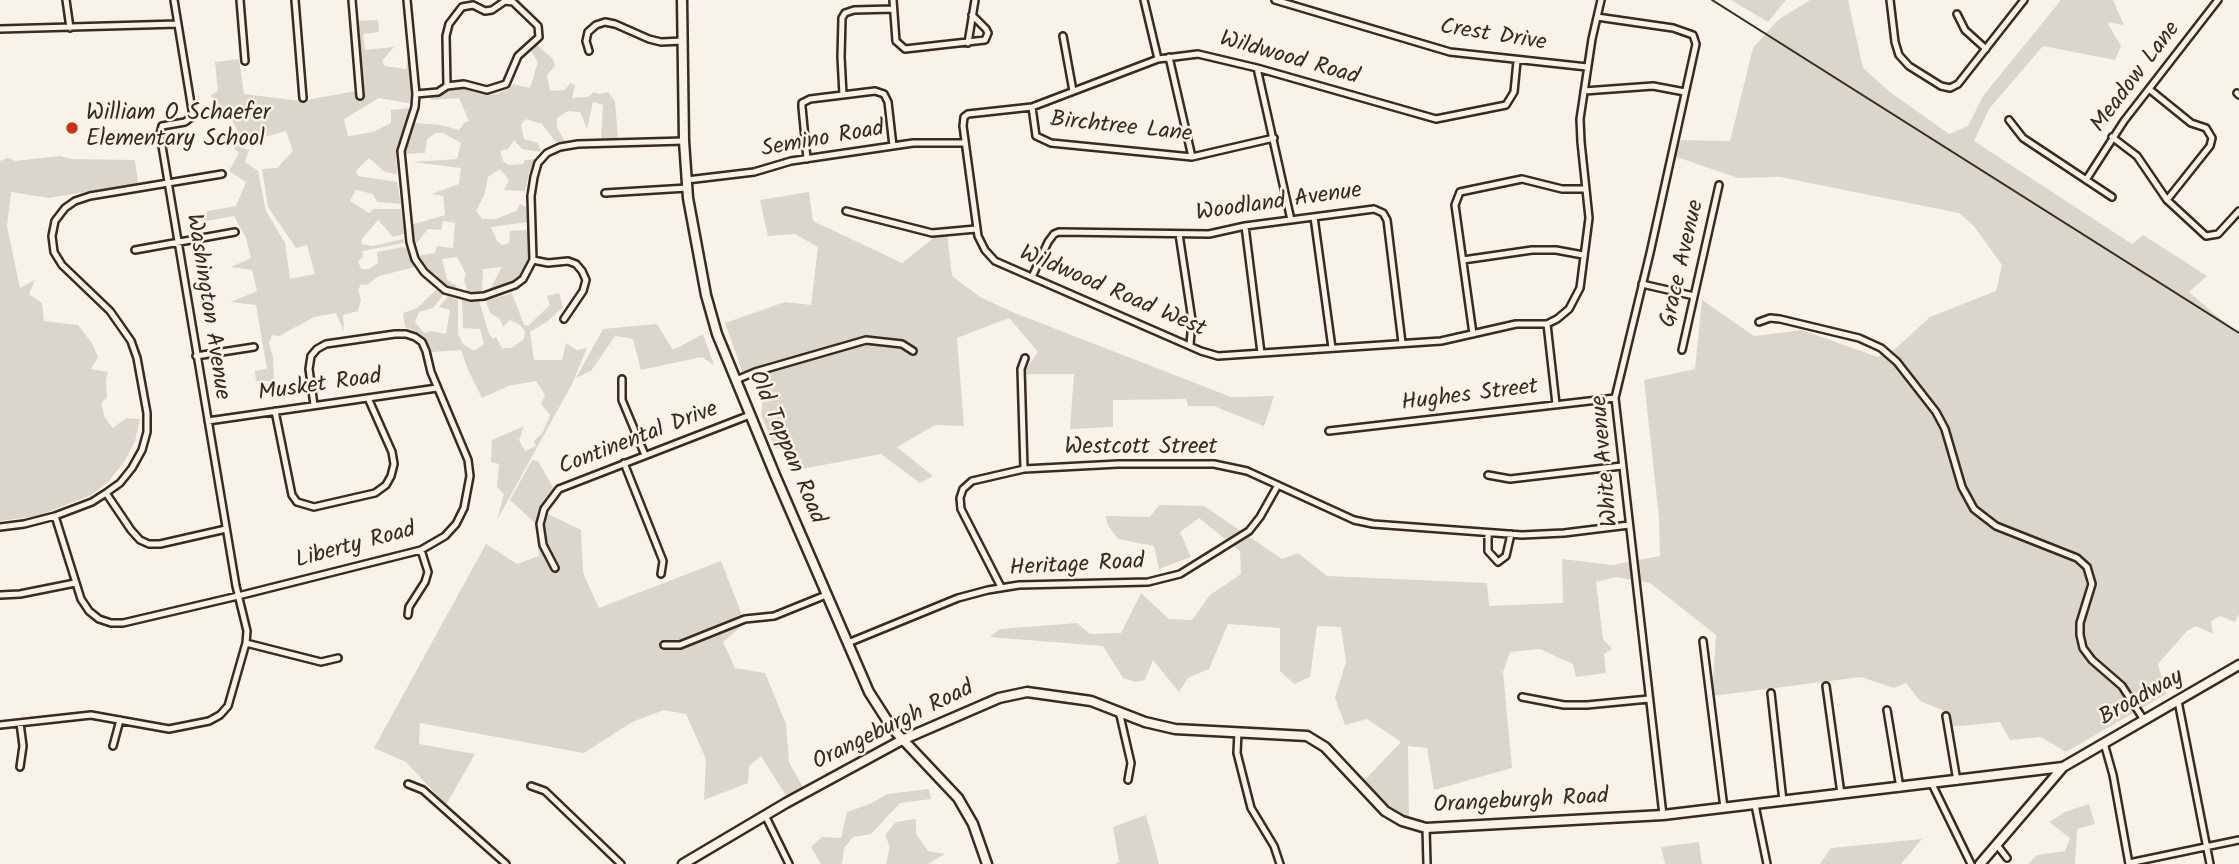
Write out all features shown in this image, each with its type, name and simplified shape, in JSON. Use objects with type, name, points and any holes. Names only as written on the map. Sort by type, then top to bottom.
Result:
[{"type":"street","points":[[66,0],[70,28]]},
{"type":"street","name":"Washington Avenue","points":[[174,0],[192,116],[190,120],[166,124],[160,129],[196,356],[238,596],[247,631],[246,643]]},
{"type":"street","points":[[240,0],[244,61]]},
{"type":"street","points":[[295,0],[303,97]]},
{"type":"street","points":[[352,0],[360,96]]},
{"type":"street","points":[[407,0],[416,94],[415,107],[401,151],[401,167],[410,242],[415,259],[424,272],[445,290],[471,297],[484,296],[508,288],[523,279],[533,260],[531,195],[538,163],[547,153],[560,147],[578,144],[684,141]]},
{"type":"street","name":"Old Tappan Road","points":[[682,0],[687,184],[690,216],[711,315],[750,415],[873,700],[902,740],[958,798],[973,824],[987,864]]},
{"type":"street","points":[[893,0],[896,41],[905,50],[985,40],[988,33],[972,15]]},
{"type":"street","points":[[968,43],[975,0]]},
{"type":"street","points":[[1144,0],[1158,59]]},
{"type":"street","name":"Crest Drive","points":[[1275,0],[1450,52],[1587,67]]},
{"type":"street","points":[[1300,7],[1302,0]]},
{"type":"street","points":[[1556,404],[1547,324],[1562,315],[1574,302],[1580,288],[1589,218],[1580,130],[1587,67],[1601,0]]},
{"type":"street","points":[[1891,0],[1899,55],[1909,66],[1941,86],[1950,88],[1958,84],[2025,0]]},
{"type":"street","name":"Meadow Lane","points":[[2086,180],[2112,137],[2218,0]]},
{"type":"street","points":[[416,94],[438,92],[447,86],[464,84],[487,90],[506,84],[518,56],[539,37],[538,26],[513,2],[505,1],[485,11],[473,5],[462,7],[449,24],[446,36],[447,86]]},
{"type":"street","points":[[844,95],[842,24],[845,13],[854,10],[893,9]]},
{"type":"street","points":[[1957,14],[1965,30],[1986,49]]},
{"type":"street","name":"White Avenue","points":[[1597,16],[1688,32],[1693,35],[1696,44],[1615,398],[1663,815]]},
{"type":"street","points":[[589,51],[586,41],[588,32],[605,22],[661,42],[683,41]]},
{"type":"street","points":[[0,29],[178,24]]},
{"type":"street","points":[[1063,36],[1073,91]]},
{"type":"street","name":"Wildwood Road","points":[[965,143],[963,120],[968,114],[1032,107],[1169,57],[1206,55],[1436,119],[1506,105],[1514,92],[1517,61]]},
{"type":"street","points":[[1169,57],[1192,157]]},
{"type":"street","points":[[1257,68],[1291,220]]},
{"type":"street","points":[[1584,91],[1653,86],[1685,92]]},
{"type":"street","points":[[2149,89],[2190,123],[2206,128],[2212,138],[2210,146],[2166,200]]},
{"type":"street","points":[[807,159],[802,103],[810,99],[875,91],[887,97],[893,146]]},
{"type":"street","name":"Birchtree Lane","points":[[1032,107],[1036,136],[1045,142],[1192,157],[1274,138]]},
{"type":"street","points":[[2008,120],[2022,138],[2112,197]]},
{"type":"street","points":[[2112,137],[2144,164],[2166,200],[2203,234],[2210,237],[2218,234],[2239,211]]},
{"type":"street","name":"Semino Road","points":[[606,193],[687,184],[807,159],[893,146],[928,142],[965,143]]},
{"type":"street","name":"Wildwood Road West","points":[[965,143],[976,229],[980,243],[989,256],[1032,277],[1218,355],[1441,341],[1516,324],[1547,324]]},
{"type":"street","points":[[0,527],[55,516],[76,509],[106,493],[120,483],[132,468],[142,450],[147,432],[147,413],[137,358],[122,325],[62,265],[54,252],[52,236],[55,221],[65,208],[75,201],[222,174]]},
{"type":"street","points":[[1473,334],[1455,205],[1458,195],[1463,190],[1522,178],[1562,189],[1586,189]]},
{"type":"street","name":"Grace Avenue","points":[[1682,350],[1719,185]]},
{"type":"street","name":"Woodland Avenue","points":[[1032,277],[1048,243],[1054,234],[1059,232],[1209,234],[1245,226],[1370,208],[1379,210],[1385,216],[1402,343]]},
{"type":"street","points":[[846,211],[932,233],[976,229]]},
{"type":"street","points":[[1314,217],[1332,348]]},
{"type":"street","points":[[1245,226],[1261,353]]},
{"type":"street","points":[[135,250],[235,232]]},
{"type":"street","points":[[1179,234],[1192,320],[1190,345]]},
{"type":"street","points":[[1463,260],[1532,250],[1556,250],[1583,255]]},
{"type":"street","points":[[533,260],[548,263],[568,261],[583,271],[586,280],[583,291],[564,318]]},
{"type":"street","points":[[1643,284],[1694,296]]},
{"type":"street","points":[[1759,322],[1770,318],[1780,319],[1859,338],[1881,348],[1897,362],[1940,419],[1950,439],[1966,496],[1980,515],[1996,526],[2077,558],[2087,567],[2092,584],[2080,623],[2083,648],[2092,660],[2122,686],[2144,720]]},
{"type":"street","name":"Liberty Road","points":[[55,516],[81,599],[99,619],[123,623],[421,550],[444,536],[456,524],[464,508],[470,476],[465,452],[437,388],[422,342],[415,337],[395,334],[326,344],[317,349],[310,356],[309,369],[314,405]]},
{"type":"street","points":[[736,380],[866,340],[902,344],[913,351]]},
{"type":"street","points":[[196,356],[254,347]]},
{"type":"street","points":[[1024,469],[1021,369],[1025,358]]},
{"type":"street","points":[[622,379],[622,400],[645,455]]},
{"type":"street","name":"Musket Road","points":[[208,421],[437,388]]},
{"type":"street","points":[[275,411],[292,495],[297,502],[314,507],[375,493],[386,485],[391,476],[394,464],[392,452],[368,398]]},
{"type":"street","name":"Hughes Street","points":[[1329,431],[1615,398]]},
{"type":"street","name":"Continental Drive","points":[[555,568],[543,545],[541,517],[553,495],[562,487],[750,415]]},
{"type":"street","points":[[624,463],[663,561],[661,574]]},
{"type":"street","name":"Westcott Street","points":[[1001,587],[961,509],[960,498],[963,489],[972,481],[1024,469],[1200,463],[1239,469],[1363,523],[1511,534],[1564,533],[1629,525]]},
{"type":"street","points":[[1488,475],[1510,479],[1622,466]]},
{"type":"street","name":"Heritage Road","points":[[848,643],[958,598],[1001,587],[1148,582],[1180,574],[1249,531],[1278,485]]},
{"type":"street","points":[[106,493],[139,540],[149,544],[160,544],[226,529]]},
{"type":"street","points":[[1488,533],[1488,551],[1498,562],[1503,561],[1506,556],[1511,534]]},
{"type":"street","points":[[408,615],[409,607],[425,582],[428,572],[421,550]]},
{"type":"street","points":[[0,595],[20,594],[75,583]]},
{"type":"street","points":[[664,646],[680,645],[745,619],[774,615],[826,594]]},
{"type":"street","points":[[1703,642],[1724,808]]},
{"type":"street","points":[[0,725],[91,715],[179,728],[202,723],[220,715],[228,706],[246,643],[321,662],[338,658]]},
{"type":"street","name":"Broadway","points":[[2063,767],[2239,665]]},
{"type":"street","points":[[1826,686],[1841,794]]},
{"type":"street","name":"Orangeburgh Road","points":[[683,864],[765,815],[902,740],[999,698],[1017,693],[1037,692],[1078,698],[1145,722],[1175,729],[1298,734],[1325,747],[1385,811],[1402,821],[1426,828],[1663,815],[2063,767]]},
{"type":"street","points":[[1770,693],[1783,801]]},
{"type":"street","points":[[1522,697],[1564,705],[1648,699]]},
{"type":"street","points":[[2178,701],[2210,864]]},
{"type":"street","points":[[1887,710],[1900,788]]},
{"type":"street","points":[[1119,711],[1130,763],[1128,779]]},
{"type":"street","points":[[1946,716],[1957,781]]},
{"type":"street","points":[[113,746],[120,720]]},
{"type":"street","points":[[20,723],[23,746],[20,767]]},
{"type":"street","points":[[1238,732],[1237,753],[1251,808],[1274,846],[1280,864]]},
{"type":"street","points":[[2104,743],[2113,775],[2129,864],[2239,840]]},
{"type":"street","points":[[1980,864],[2063,767]]},
{"type":"street","points":[[408,784],[423,790],[506,864]]},
{"type":"street","points":[[1932,784],[1971,864]]},
{"type":"street","points":[[531,786],[545,791],[621,864]]},
{"type":"street","points":[[1755,804],[1766,864],[1759,864]]},
{"type":"street","points":[[765,815],[786,863]]},
{"type":"street","points":[[1426,828],[1427,864]]},
{"type":"street","points":[[1997,845],[2007,858]]},
{"type":"shaded area","points":[[1731,0],[1786,0],[1768,22]]},
{"type":"shaded area","points":[[1810,0],[1848,0],[1863,68],[1890,92],[1949,134],[1968,126],[1983,96],[2061,0],[2113,0],[2124,25],[2107,22],[2121,46],[2115,60],[2043,46],[1989,109],[1974,141],[2132,244],[2143,235],[2207,276],[2189,292],[2239,335],[2239,614],[2235,622],[2220,616],[2211,621],[2213,634],[2196,626],[2187,631],[2158,664],[2166,694],[2066,752],[2041,737],[2010,740],[2000,722],[1950,727],[1947,712],[1920,701],[1906,683],[1894,688],[1861,677],[1712,696],[1716,635],[1650,583],[1616,577],[1596,582],[1603,639],[1612,649],[1604,654],[1606,673],[1576,677],[1573,664],[1540,649],[1510,652],[1503,672],[1512,768],[1434,790],[1427,748],[1408,746],[1409,820],[1361,784],[1401,742],[1367,719],[1345,725],[1335,698],[1346,662],[1341,627],[1317,626],[1310,677],[1294,684],[1280,671],[1280,628],[1228,624],[1209,669],[1188,678],[1179,692],[1153,660],[1145,680],[1136,682],[1123,678],[1103,646],[990,637],[1000,629],[1077,623],[1090,634],[1121,633],[1141,593],[1169,619],[1192,620],[1210,595],[1241,574],[1240,551],[1199,518],[1180,532],[1191,557],[1159,569],[1154,546],[1118,539],[1107,524],[1106,516],[1150,517],[1159,505],[1204,506],[1282,559],[1298,553],[1327,576],[1487,583],[1489,606],[1563,603],[1562,559],[1612,565],[1660,556],[1659,518],[1644,380],[1695,369],[1702,300],[1754,336],[1802,330],[1878,357],[1894,350],[1930,317],[1996,291],[2002,265],[1973,225],[1959,213],[1780,177],[1738,178],[1671,155],[1675,140],[1730,141],[1753,48],[1778,20]]},
{"type":"shaded area","points":[[378,20],[379,32],[363,34],[365,50],[394,47],[382,61],[385,66],[406,69],[408,53],[410,54],[413,104],[379,98],[344,119],[348,136],[373,132],[391,123],[391,110],[410,108],[396,156],[397,174],[385,172],[369,158],[356,171],[358,176],[397,182],[401,204],[377,202],[373,194],[356,190],[350,201],[369,213],[374,209],[401,209],[404,234],[393,237],[378,220],[361,244],[372,246],[403,239],[404,243],[362,251],[363,257],[358,261],[361,269],[369,269],[378,263],[377,252],[402,247],[408,248],[415,267],[379,276],[367,285],[361,284],[358,290],[361,299],[358,311],[343,315],[344,331],[336,313],[314,317],[279,336],[272,335],[269,343],[273,357],[274,381],[256,381],[255,371],[267,369],[256,305],[230,302],[257,291],[252,270],[231,267],[251,258],[246,238],[234,216],[201,222],[208,211],[236,206],[246,182],[229,171],[239,153],[229,143],[231,139],[240,147],[249,150],[245,162],[258,171],[266,211],[285,243],[290,279],[315,274],[307,245],[296,248],[268,207],[262,169],[277,168],[293,151],[286,131],[250,139],[239,133],[228,113],[218,114],[211,95],[218,91],[215,62],[239,59],[244,94],[301,101],[361,90],[357,21]]},
{"type":"shaded area","points":[[537,45],[553,59],[555,66],[547,75],[550,91],[565,90],[570,83],[575,85],[572,98],[588,97],[594,92],[608,92],[615,101],[618,139],[601,140],[603,105],[593,102],[587,129],[580,112],[568,111],[557,118],[557,128],[565,141],[556,142],[542,124],[526,119],[521,125],[524,139],[538,143],[541,152],[522,149],[514,140],[508,149],[500,151],[503,161],[509,165],[537,159],[530,171],[525,191],[504,190],[509,180],[500,169],[488,177],[485,193],[476,211],[482,219],[496,219],[516,211],[520,204],[526,207],[528,222],[491,227],[497,241],[502,245],[509,243],[510,231],[529,230],[531,254],[528,266],[519,279],[489,291],[502,267],[483,269],[482,292],[468,293],[464,280],[466,274],[457,257],[442,259],[447,280],[456,285],[458,292],[443,285],[436,274],[429,273],[418,256],[435,253],[437,246],[453,248],[455,223],[443,221],[441,230],[428,229],[415,245],[411,225],[445,215],[443,196],[431,194],[459,184],[461,168],[412,162],[457,159],[461,143],[443,133],[436,133],[427,139],[425,153],[405,154],[405,145],[414,123],[441,125],[459,130],[469,121],[459,98],[431,100],[430,96],[448,89],[465,87],[486,94],[497,94],[509,89],[513,84],[530,88],[538,62],[531,51]]},
{"type":"shaded area","points":[[60,156],[71,159],[135,160],[138,183],[49,198],[11,192],[7,226],[20,288],[35,280],[29,294],[42,303],[44,321],[78,325],[92,343],[98,357],[91,369],[108,372],[107,398],[101,403],[105,418],[113,428],[126,418],[140,419],[135,441],[124,462],[108,482],[91,495],[38,516],[0,521],[0,161],[8,158],[15,161]]},
{"type":"shaded area","points":[[809,192],[813,221],[902,263],[940,233],[947,233],[952,276],[980,297],[1012,312],[1231,397],[1274,396],[1264,426],[1214,406],[1188,406],[1186,399],[1113,400],[1113,427],[1070,429],[1074,374],[1022,374],[1038,352],[1009,318],[957,338],[964,426],[935,425],[897,447],[933,476],[920,483],[881,454],[802,469],[788,450],[775,448],[761,415],[767,369],[744,376],[725,323],[785,302],[811,305],[818,247],[795,234],[768,236],[760,200]]},
{"type":"shaded area","points":[[436,290],[444,294],[433,308],[419,312],[415,322],[424,333],[431,331],[446,334],[450,310],[439,307],[448,296],[458,300],[458,334],[463,344],[474,351],[484,344],[480,329],[463,328],[462,300],[479,301],[489,334],[493,339],[496,337],[502,348],[511,348],[524,339],[525,331],[510,320],[503,327],[500,319],[490,313],[486,301],[512,293],[524,325],[528,326],[550,305],[547,296],[559,293],[563,307],[548,321],[530,332],[534,360],[562,360],[566,343],[577,350],[587,348],[572,384],[497,520],[504,494],[497,487],[499,464],[491,462],[492,440],[524,426],[519,440],[525,451],[536,446],[534,441],[543,432],[550,415],[541,404],[545,395],[536,381],[508,386],[482,398],[461,350],[432,352],[414,331],[405,327],[403,313],[417,308]]},
{"type":"shaded area","points":[[657,324],[673,350],[703,334],[714,365],[702,357],[641,370],[633,339],[615,336],[591,371],[576,378],[603,329]]},
{"type":"shaded area","points":[[532,460],[538,461],[554,489],[540,510],[581,530],[583,573],[599,608],[721,561],[745,623],[723,642],[735,668],[765,673],[786,724],[789,762],[806,793],[790,802],[761,756],[749,766],[748,783],[704,800],[706,759],[686,714],[664,710],[632,722],[584,753],[420,723],[419,744],[475,754],[446,805],[406,762],[374,748],[486,544],[517,564],[539,556],[536,524],[510,500]]},
{"type":"shaded area","points":[[929,789],[931,799],[900,803],[871,834],[853,837],[844,848],[842,864],[821,864],[811,847],[822,837],[841,838],[847,812],[870,804],[887,794]]},
{"type":"shaded area","points":[[2089,804],[2095,824],[2077,829],[2075,864],[2028,864],[2037,855],[2065,851],[2070,838],[2049,822],[2065,812]]},
{"type":"shaded area","points":[[1146,815],[1159,864],[1115,864],[1119,862],[1113,827]]},
{"type":"shaded area","points":[[916,819],[916,834],[928,851],[945,854],[928,864],[886,864],[890,847],[885,835],[896,822]]},
{"type":"shaded area","points":[[1922,839],[1901,864],[1820,864],[1831,848]]},
{"type":"shaded area","points":[[1699,842],[1702,864],[1665,864],[1661,847]]},
{"type":"railway","points":[[1712,0],[2239,333]]},
{"type":"place","name":"William O Schaefer Elementary School","points":[[72,128]]}]
